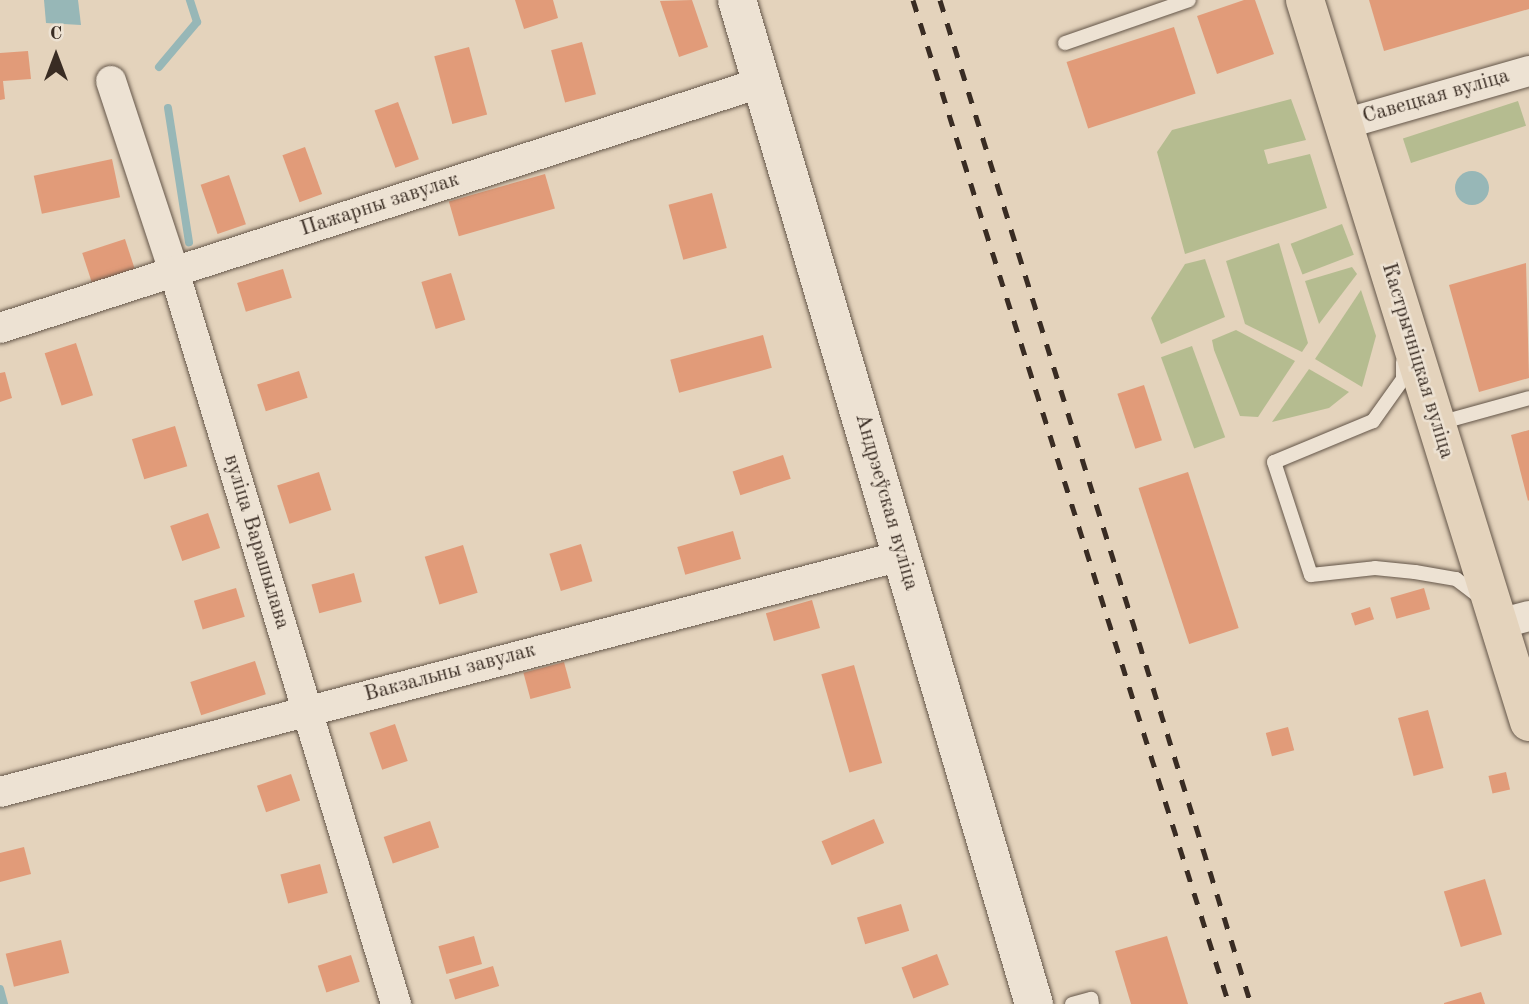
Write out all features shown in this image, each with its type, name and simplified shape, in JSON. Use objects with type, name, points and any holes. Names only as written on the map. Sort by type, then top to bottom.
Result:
[{"type":"main road","name":"Андрэеўская вуліца","points":[[737,0],[1034,1004]]},
{"type":"main road","name":"Кастрычніцкая вуліца","points":[[1305,0],[1436,424],[1507,616],[1529,722]]},
{"type":"street","name":"Савецкая вуліца","points":[[1344,124],[1529,71]]},
{"type":"street","name":"вуліца Варашылава","points":[[111,81],[174,271],[396,1004]]},
{"type":"street","name":"Пажарны завулак","points":[[0,328],[760,83]]},
{"type":"street","name":"Вакзальны завулак","points":[[0,792],[901,556]]},
{"type":"lane","points":[[1065,43],[1189,0]]},
{"type":"lane","points":[[1403,315],[1404,379],[1373,421],[1274,462],[1311,575],[1375,568],[1456,579],[1507,616]]},
{"type":"lane","points":[[1436,424],[1529,398]]},
{"type":"lane","points":[[1072,1004],[1091,999],[1093,1004]]},
{"type":"green space","points":[[1291,99],[1306,140],[1264,150],[1268,164],[1310,154],[1327,208],[1185,254],[1157,152],[1172,130]]},
{"type":"green space","points":[[1518,101],[1526,126],[1411,163],[1403,138]]},
{"type":"green space","points":[[1342,224],[1354,255],[1302,275],[1291,244]]},
{"type":"green space","points":[[1279,243],[1308,343],[1302,352],[1245,324],[1226,261]]},
{"type":"green space","points":[[1205,259],[1225,317],[1161,344],[1151,318],[1185,264]]},
{"type":"green space","points":[[1352,267],[1357,274],[1319,324],[1305,281]]},
{"type":"green space","points":[[1361,290],[1376,336],[1362,387],[1315,359]]},
{"type":"green space","points":[[1236,330],[1295,361],[1258,417],[1240,416],[1214,350],[1212,340]]},
{"type":"green space","points":[[1192,346],[1225,437],[1194,448],[1161,357]]},
{"type":"green space","points":[[1309,369],[1349,392],[1329,408],[1272,422]]},
{"type":"water","points":[[44,0],[78,0],[81,25],[46,23]]},
{"type":"water","points":[[1472,171],[1484,176],[1489,188],[1484,200],[1472,205],[1460,200],[1455,188],[1460,176]]},
{"type":"building","points":[[515,0],[553,0],[558,18],[524,29]]},
{"type":"building","points":[[692,0],[708,47],[679,57],[660,1]]},
{"type":"building","points":[[1244,0],[1255,0],[1274,54],[1217,74],[1197,16]]},
{"type":"building","points":[[1369,0],[1529,0],[1529,9],[1384,51]]},
{"type":"building","points":[[1174,27],[1196,94],[1088,128],[1067,62]]},
{"type":"building","points":[[582,42],[596,94],[565,102],[551,50]]},
{"type":"building","points":[[469,47],[487,115],[452,124],[434,56]]},
{"type":"building","points":[[28,51],[31,79],[3,81],[5,99],[0,100],[0,53]]},
{"type":"building","points":[[398,102],[419,159],[395,168],[375,111]]},
{"type":"building","points":[[305,147],[322,194],[300,202],[282,155]]},
{"type":"building","points":[[112,159],[120,197],[42,214],[34,176]]},
{"type":"building","points":[[545,174],[555,209],[459,236],[449,202]]},
{"type":"building","points":[[229,175],[246,224],[218,234],[201,185]]},
{"type":"building","points":[[712,193],[727,248],[683,260],[669,205]]},
{"type":"building","points":[[125,239],[135,269],[92,283],[82,253]]},
{"type":"building","points":[[1526,263],[1529,378],[1479,392],[1449,285]]},
{"type":"building","points":[[283,269],[292,298],[246,312],[237,283]]},
{"type":"building","points":[[451,273],[465,320],[436,329],[421,282]]},
{"type":"building","points":[[763,335],[772,368],[679,393],[670,360]]},
{"type":"building","points":[[76,343],[93,395],[62,406],[45,353]]},
{"type":"building","points":[[299,371],[308,398],[266,411],[257,385]]},
{"type":"building","points":[[5,372],[12,398],[0,402],[0,373]]},
{"type":"building","points":[[1144,385],[1162,440],[1135,449],[1117,394]]},
{"type":"building","points":[[175,426],[187,466],[144,479],[132,439]]},
{"type":"building","points":[[1529,430],[1529,500],[1528,501],[1511,435]]},
{"type":"building","points":[[783,455],[791,479],[740,495],[733,471]]},
{"type":"building","points":[[319,472],[331,510],[290,524],[277,486]]},
{"type":"building","points":[[1188,472],[1239,628],[1189,644],[1139,488]]},
{"type":"building","points":[[208,513],[220,548],[182,561],[170,526]]},
{"type":"building","points":[[733,531],[741,559],[685,575],[677,547]]},
{"type":"building","points":[[581,544],[592,581],[561,591],[549,554]]},
{"type":"building","points":[[463,545],[478,593],[439,605],[425,557]]},
{"type":"building","points":[[354,573],[362,602],[319,613],[311,584]]},
{"type":"building","points":[[236,588],[245,617],[203,630],[194,601]]},
{"type":"building","points":[[1424,588],[1430,609],[1396,619],[1390,598]]},
{"type":"building","points":[[812,600],[820,628],[774,641],[766,613]]},
{"type":"building","points":[[1370,607],[1374,619],[1355,626],[1351,613]]},
{"type":"building","points":[[255,661],[266,694],[201,715],[190,682]]},
{"type":"building","points":[[564,662],[571,688],[530,699],[523,673]]},
{"type":"building","points":[[854,665],[882,763],[849,772],[821,674]]},
{"type":"building","points":[[1428,710],[1444,768],[1414,776],[1398,718]]},
{"type":"building","points":[[395,724],[408,761],[382,770],[369,733]]},
{"type":"building","points":[[1288,727],[1294,750],[1272,756],[1266,733]]},
{"type":"building","points":[[1506,772],[1510,790],[1493,794],[1488,776]]},
{"type":"building","points":[[291,774],[300,800],[266,812],[257,786]]},
{"type":"building","points":[[874,819],[884,843],[832,865],[822,841]]},
{"type":"building","points":[[430,821],[439,847],[393,863],[384,837]]},
{"type":"building","points":[[24,847],[31,874],[0,882],[0,853]]},
{"type":"building","points":[[320,864],[328,893],[288,904],[280,875]]},
{"type":"building","points":[[1485,879],[1502,934],[1461,947],[1444,892]]},
{"type":"building","points":[[901,904],[909,931],[865,944],[857,917]]},
{"type":"building","points":[[474,936],[482,964],[446,974],[438,946]]},
{"type":"building","points":[[1167,936],[1188,1004],[1131,1004],[1115,951]]},
{"type":"building","points":[[61,940],[69,973],[14,987],[6,954]]},
{"type":"building","points":[[937,954],[949,985],[913,998],[902,968]]},
{"type":"building","points":[[351,955],[360,982],[326,992],[318,966]]},
{"type":"building","points":[[493,966],[499,986],[455,1000],[449,979]]},
{"type":"building","points":[[1481,992],[1485,1004],[1444,1004],[1444,1003]]},
{"type":"waterway","points":[[159,67],[197,22],[190,0]]},
{"type":"waterway","points":[[168,108],[189,242]]},
{"type":"waterway","points":[[0,989],[4,1004]]},
{"type":"railway","points":[[913,0],[1229,1004]]},
{"type":"railway","points":[[940,0],[1251,1004]]}]
